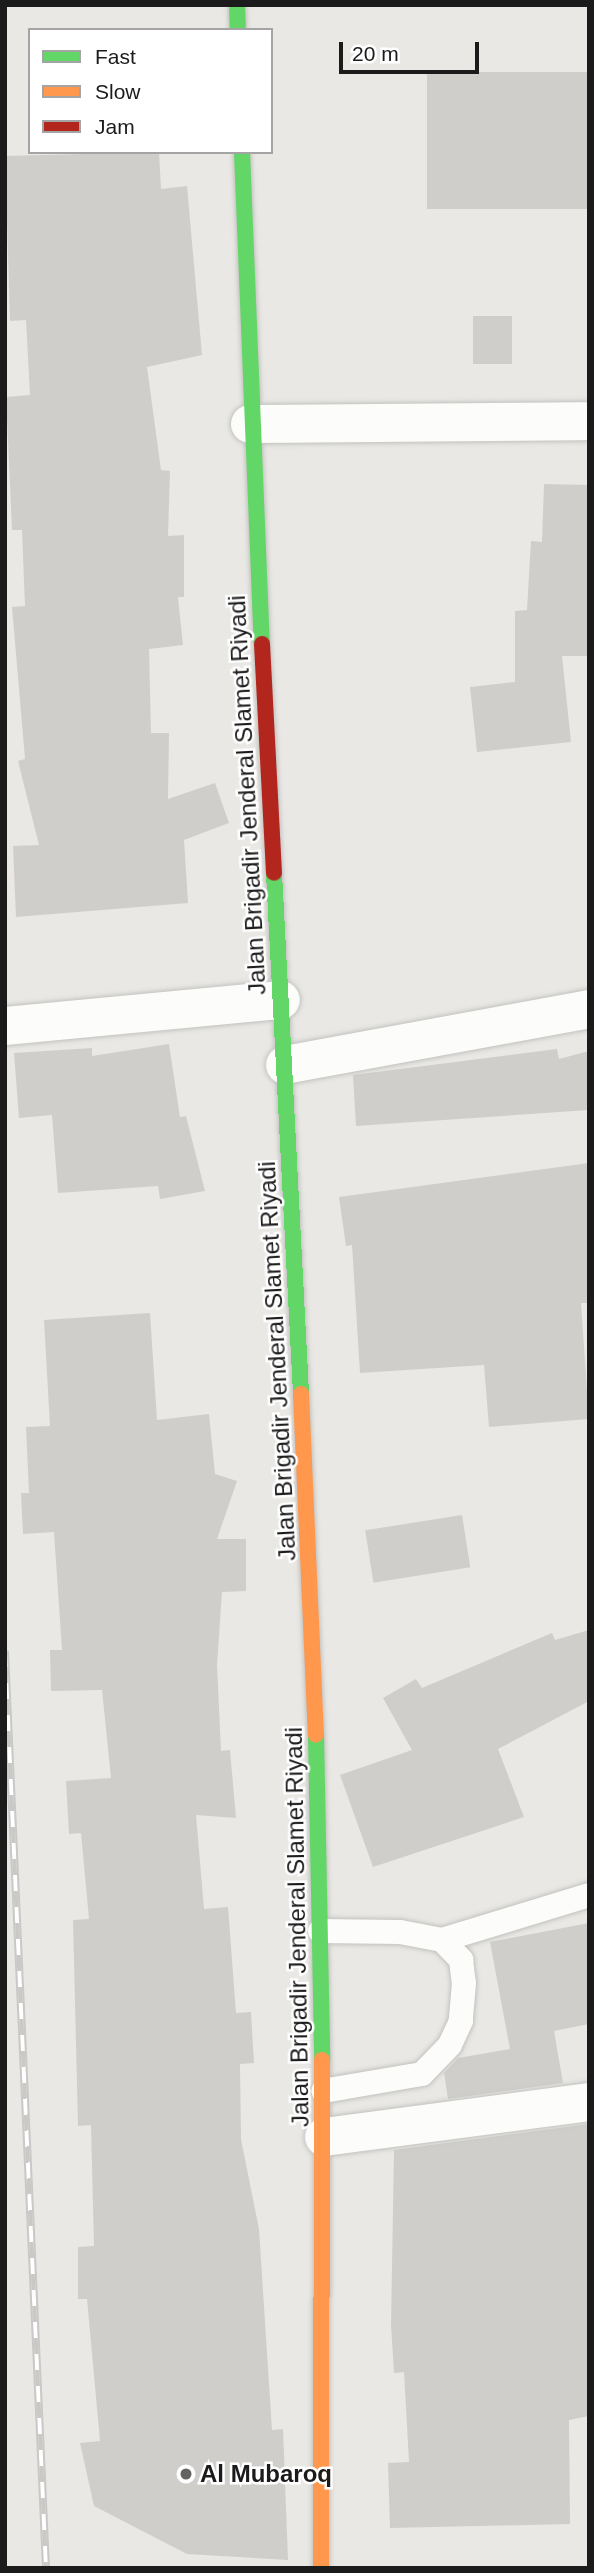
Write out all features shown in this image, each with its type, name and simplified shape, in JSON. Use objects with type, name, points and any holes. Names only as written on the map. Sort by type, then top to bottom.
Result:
[{"type":"main road","points":[[237,5],[238,28]]},
{"type":"main road","name":"Jalan Brigadir Jenderal Slamet Riyadi","points":[[242,154],[250,424],[314,1638],[324,2137],[321,2568]]},
{"type":"street","points":[[250,424],[589,421]]},
{"type":"street","points":[[5,1026],[281,1000]]},
{"type":"street","points":[[285,1065],[589,1009]]},
{"type":"street","points":[[324,2137],[589,2102]]},
{"type":"lane","points":[[320,1931],[400,1932],[442,1940],[589,1895]]},
{"type":"lane","points":[[323,2091],[422,2074],[450,2045],[461,2021],[464,1983],[461,1960],[442,1940]]},
{"type":"building","points":[[427,72],[589,72],[589,209],[427,209]]},
{"type":"building","points":[[159,154],[161,189],[187,186],[202,355],[147,367],[161,470],[170,471],[168,536],[184,535],[184,597],[178,597],[183,645],[149,649],[151,733],[169,733],[168,799],[215,783],[229,823],[184,840],[188,903],[16,917],[13,846],[39,845],[18,761],[25,759],[12,607],[25,606],[22,530],[12,530],[6,397],[30,395],[26,320],[10,321],[5,156]]},
{"type":"building","points":[[473,316],[512,316],[512,364],[473,364]]},
{"type":"building","points":[[544,484],[589,485],[587,656],[562,656],[571,742],[477,752],[470,687],[515,682],[515,611],[527,610],[531,541],[542,542]]},
{"type":"building","points":[[169,1044],[180,1117],[186,1116],[205,1191],[160,1199],[158,1186],[58,1193],[52,1115],[19,1118],[14,1053],[92,1048],[92,1056]]},
{"type":"building","points":[[557,1049],[559,1059],[589,1051],[589,1110],[356,1126],[353,1075]]},
{"type":"building","points":[[589,1163],[589,1303],[581,1303],[589,1419],[489,1427],[484,1365],[360,1373],[352,1245],[346,1246],[339,1197]]},
{"type":"building","points":[[150,1313],[157,1420],[209,1414],[215,1474],[237,1481],[217,1539],[246,1539],[246,1591],[222,1592],[217,1665],[221,1751],[230,1750],[236,1818],[196,1815],[204,1909],[228,1907],[236,2013],[251,2012],[254,2063],[240,2064],[241,2139],[259,2229],[272,2430],[283,2429],[288,2560],[187,2554],[94,2506],[80,2443],[100,2441],[87,2299],[78,2299],[78,2247],[94,2246],[91,2125],[78,2126],[73,1920],[89,1919],[81,1833],[69,1834],[66,1781],[111,1778],[102,1690],[51,1691],[50,1650],[62,1650],[54,1532],[23,1534],[21,1493],[29,1493],[26,1427],[50,1426],[44,1320]]},
{"type":"building","points":[[462,1515],[470,1567],[373,1583],[365,1530]]},
{"type":"building","points":[[589,1630],[589,1701],[498,1749],[524,1817],[373,1867],[340,1775],[412,1750],[383,1698],[416,1679],[422,1688],[552,1633],[555,1640]]},
{"type":"building","points":[[589,1923],[589,2024],[554,2031],[563,2083],[448,2099],[444,2073],[458,2058],[510,2049],[490,1942]]},
{"type":"building","points":[[589,2124],[589,2416],[569,2420],[570,2524],[390,2528],[388,2463],[409,2462],[404,2372],[394,2373],[391,2325],[394,2150]]},
{"type":"railway","points":[[5,1651],[46,2568]]},
{"type":"traffic: fast","points":[[237,5],[238,28]]},
{"type":"traffic: fast","points":[[242,154],[262,644]]},
{"type":"traffic: fast","points":[[274,873],[301,1394]]},
{"type":"traffic: fast","points":[[316,1735],[322,2060]]},
{"type":"traffic: slow","points":[[301,1394],[316,1735]]},
{"type":"traffic: slow","points":[[321,2568],[322,2060]]},
{"type":"traffic: jam","points":[[262,644],[274,873]]},
{"type":"place","name":"Al Mubaroq","points":[[186,2474]]}]
